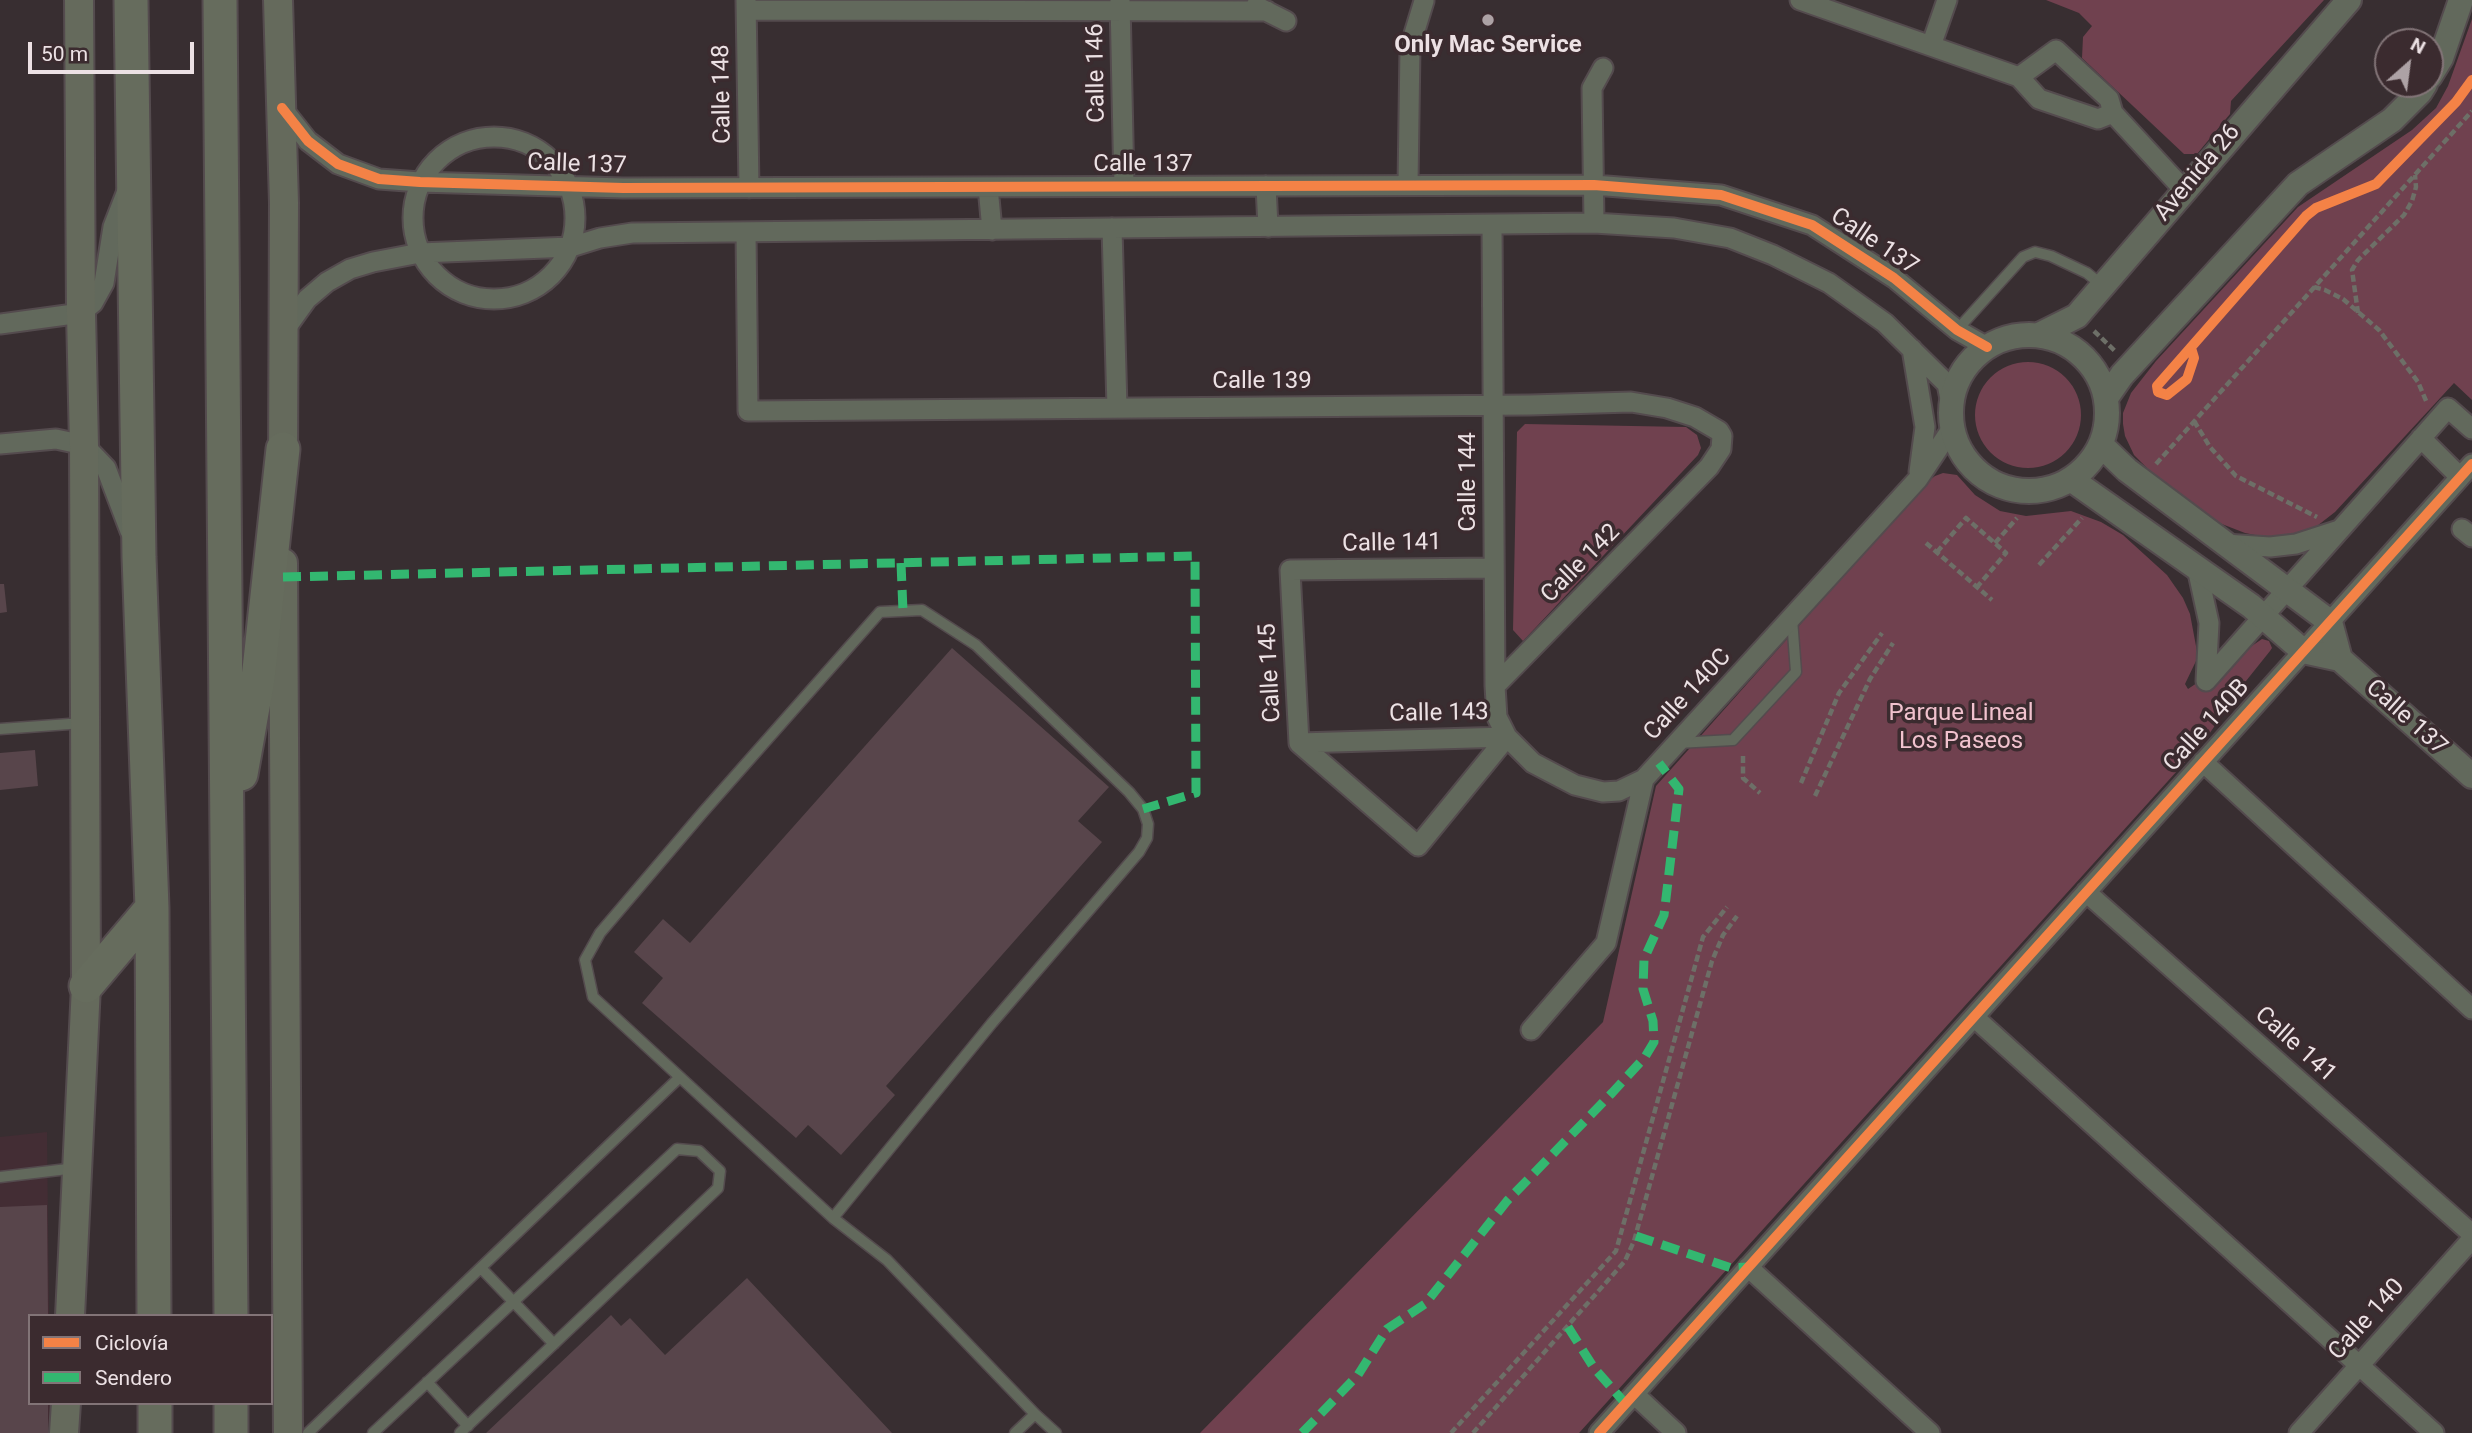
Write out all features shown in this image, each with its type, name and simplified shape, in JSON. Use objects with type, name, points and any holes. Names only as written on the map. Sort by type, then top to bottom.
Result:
[{"type":"highway","points":[[131,0],[139,557],[152,908],[155,1314]]},
{"type":"highway","points":[[220,0],[230,1314]]},
{"type":"highway","points":[[227,859],[258,679],[283,449]]},
{"type":"highway","points":[[86,986],[152,908]]},
{"type":"highway","points":[[155,1405],[155,1433]]},
{"type":"highway","points":[[231,1405],[232,1433]]},
{"type":"main road","points":[[70,1314],[86,986],[85,445],[80,313],[79,0]]},
{"type":"main road","points":[[278,0],[284,203],[288,1433]]},
{"type":"main road","points":[[64,1433],[66,1405]]},
{"type":"street","points":[[1242,0],[1286,21]]},
{"type":"street","points":[[1800,0],[2019,77],[2039,99],[2098,119],[2113,113]]},
{"type":"street","points":[[1931,46],[1947,0]]},
{"type":"street","name":"Avenida 26","points":[[2039,335],[2077,316],[2349,0]]},
{"type":"street","points":[[2444,49],[2461,0]]},
{"type":"street","points":[[1408,185],[1410,47],[1424,1]]},
{"type":"street","points":[[746,5],[1120,6],[1267,11]]},
{"type":"street","name":"Calle 148","points":[[746,5],[749,188]]},
{"type":"street","name":"Calle 146","points":[[1120,6],[1124,186]]},
{"type":"street","points":[[2019,77],[2056,50],[2109,99],[2113,113],[2184,190]]},
{"type":"street","points":[[1594,223],[1592,88],[1603,68]]},
{"type":"street","points":[[2106,398],[2122,375],[2298,184],[2392,120],[2414,98]]},
{"type":"street","name":"Calle 137","points":[[282,108],[308,141],[338,164],[379,179],[420,182],[623,188],[1594,185],[1721,195],[1811,225],[1894,278],[1957,330],[1987,347]]},
{"type":"street","points":[[482,137],[509,138],[534,147],[554,163],[569,186],[575,206],[571,247],[557,271],[537,288],[511,298],[484,299],[458,291],[436,276],[421,253],[413,230],[413,206],[420,182],[436,161],[457,145],[482,137]]},
{"type":"street","points":[[0,324],[80,313],[93,303],[104,283],[113,227],[134,173]]},
{"type":"street","points":[[1266,186],[1268,227]]},
{"type":"street","points":[[988,187],[992,230]]},
{"type":"street","points":[[284,331],[307,299],[337,275],[373,262],[421,253],[571,247],[600,238],[632,233],[1594,223],[1674,228],[1730,238],[1773,255],[1829,284],[1885,323],[1947,384],[1951,416],[1959,449],[1971,467],[1988,481],[2008,489],[2030,492],[2052,489],[2072,480],[2089,464],[2101,445],[2107,422],[2106,398],[2098,375],[2082,356],[2062,342],[2039,335],[2008,338],[1987,347],[1969,362],[1957,382],[1951,416]]},
{"type":"street","name":"Calle 144","points":[[1492,225],[1495,686],[1497,717],[1507,737]]},
{"type":"street","points":[[1112,228],[1116,408]]},
{"type":"street","name":"Calle 139","points":[[746,232],[748,411],[1631,402],[1667,408],[1695,417],[1719,431],[1722,442],[1717,457],[1701,476]]},
{"type":"street","points":[[1912,349],[1925,427],[1918,480]]},
{"type":"street","points":[[2197,568],[2209,623],[2207,681],[2448,408],[2472,429]]},
{"type":"street","name":"Calle 140C","points":[[1531,1030],[1606,943],[1644,779],[1918,480],[1951,416]]},
{"type":"street","points":[[2421,438],[2466,471]]},
{"type":"street","points":[[0,444],[56,439],[85,445],[106,468],[139,557]]},
{"type":"street","points":[[2101,445],[2127,470],[2330,622],[2340,659]]},
{"type":"street","name":"Calle 140B","points":[[1598,1433],[2466,471]]},
{"type":"street","name":"Calle 142","points":[[1495,686],[1701,476]]},
{"type":"street","name":"Calle 137","points":[[2072,480],[2197,568],[2263,617],[2303,651],[2340,659],[2472,776]]},
{"type":"street","points":[[2225,544],[2270,547],[2296,544],[2340,530]]},
{"type":"street","name":"Calle 141","points":[[1290,570],[1494,568]]},
{"type":"street","name":"Calle 145","points":[[1290,570],[1299,743],[1418,846],[1507,737]]},
{"type":"street","name":"Calle 143","points":[[1299,743],[1507,737],[1533,763],[1590,790],[1619,791],[1644,779]]},
{"type":"street","points":[[2203,762],[2472,1009]]},
{"type":"street","name":"Calle 141","points":[[2086,892],[2472,1237]]},
{"type":"street","points":[[1974,1017],[2434,1433]]},
{"type":"street","name":"Calle 140","points":[[2300,1433],[2472,1237]]},
{"type":"street","points":[[1748,1267],[1930,1433]]},
{"type":"street","points":[[1634,1394],[1676,1433]]},
{"type":"lane","points":[[1957,330],[2023,257],[2035,252],[2052,256],[2087,272],[2103,286]]},
{"type":"lane","points":[[833,1218],[992,1023],[1139,852],[1147,838],[1148,824],[1143,809],[1129,792],[976,645],[922,610],[880,612],[600,933],[585,960],[593,997],[833,1218],[887,1260],[1056,1433]]},
{"type":"lane","points":[[1677,743],[1733,740],[1796,671],[1791,618]]},
{"type":"lane","points":[[0,729],[86,723]]},
{"type":"lane","points":[[309,1433],[680,1077]]},
{"type":"lane","points":[[373,1433],[427,1382],[513,1301],[677,1149],[699,1151],[720,1171],[718,1188],[464,1429],[427,1382]]},
{"type":"lane","points":[[0,1177],[78,1168]]},
{"type":"lane","points":[[481,1268],[554,1344]]},
{"type":"lane","points":[[1015,1433],[1035,1414]]},
{"type":"path","points":[[2156,464],[2472,111]]},
{"type":"path","points":[[2358,313],[2353,270],[2358,260],[2404,215],[2413,201],[2415,174]]},
{"type":"path","points":[[2313,287],[2343,299],[2379,330],[2418,382],[2429,406]]},
{"type":"path","points":[[2091,329],[2118,354]]},
{"type":"path","points":[[2194,421],[2210,447],[2236,476],[2317,518]]},
{"type":"path","points":[[1937,552],[1966,518],[2006,553],[1977,587]]},
{"type":"path","points":[[1995,544],[2017,518]]},
{"type":"path","points":[[2039,565],[2082,518]]},
{"type":"path","points":[[1926,543],[1992,600]]},
{"type":"path","points":[[1801,783],[1839,692],[1882,633]]},
{"type":"path","points":[[1815,796],[1870,679],[1894,643]]},
{"type":"path","points":[[1743,756],[1743,778],[1760,793]]},
{"type":"path","points":[[1451,1433],[1616,1251],[1703,937],[1727,906]]},
{"type":"path","points":[[1473,1433],[1625,1261],[1634,1241],[1712,961],[1723,935],[1737,916]]},
{"type":"shaded area","points":[[47,1132],[49,1314],[28,1314],[28,1405],[50,1405],[50,1433],[0,1433],[0,1137]]},
{"type":"green space","points":[[2046,0],[2324,0],[2231,101],[2230,114],[2197,154],[2184,154],[2082,58],[2083,37],[2092,26],[2079,13]]},
{"type":"green space","points":[[2472,19],[2472,400],[2454,383],[2335,512],[2317,526],[2300,534],[2270,538],[2245,533],[2214,521],[2157,478],[2134,455],[2125,436],[2123,424],[2123,413],[2131,393],[2156,361],[2298,207],[2412,130],[2436,108],[2444,98]]},
{"type":"green space","points":[[2028,362],[2048,366],[2065,378],[2077,395],[2081,415],[2077,435],[2065,452],[2048,464],[2028,468],[2008,464],[1991,452],[1979,435],[1975,415],[1979,395],[1991,378],[2008,366]]},
{"type":"green space","points":[[1525,424],[1686,427],[1697,435],[1701,448],[1698,455],[1523,641],[1513,630],[1517,432]]},
{"type":"green space","name":"Parque Lineal Los Paseos","points":[[1943,473],[1957,475],[1975,495],[2000,511],[2026,516],[2071,511],[2101,522],[2123,535],[2167,575],[2190,614],[2196,661],[2185,684],[2188,689],[2262,639],[2269,641],[2272,648],[2205,740],[1579,1433],[1200,1433],[1603,1022],[1656,786],[1927,482]]},
{"type":"building","points":[[0,584],[4,584],[7,612],[0,613]]},
{"type":"building","points":[[952,648],[1109,787],[1078,821],[1102,842],[886,1086],[895,1095],[841,1155],[808,1125],[796,1138],[642,1003],[663,978],[634,952],[663,919],[690,943]]},
{"type":"building","points":[[35,750],[38,786],[0,790],[0,753]]},
{"type":"building","points":[[47,1205],[48,1314],[28,1314],[28,1405],[48,1405],[48,1433],[0,1433],[0,1207]]},
{"type":"building","points":[[747,1278],[892,1433],[486,1433],[611,1315],[621,1326],[630,1318],[665,1355]]},
{"type":"marked path","points":[[283,577],[1195,556],[1196,793],[1143,809]]},
{"type":"marked path","points":[[901,563],[903,611]]},
{"type":"marked path","points":[[1302,1433],[1358,1375],[1387,1329],[1425,1304],[1507,1201],[1612,1093],[1645,1057],[1654,1042],[1653,1021],[1643,989],[1644,959],[1664,915],[1679,789],[1659,763]]},
{"type":"marked path","points":[[1636,1236],[1731,1268],[1748,1267]]},
{"type":"marked path","points":[[1568,1327],[1594,1368],[1625,1403]]},
{"type":"cycle path","points":[[2191,348],[2194,358],[2187,379],[2167,395],[2158,392],[2157,386],[2306,216],[2316,208],[2376,184],[2456,102],[2472,80]]},
{"type":"cycle path","points":[[282,108],[308,141],[338,164],[379,179],[420,182],[623,188],[1594,185],[1721,195],[1812,225],[1894,278],[1957,330],[1987,347]]},
{"type":"cycle path","points":[[1599,1433],[2472,464]]},
{"type":"place","name":"Only Mac Service","points":[[1488,20]]}]
